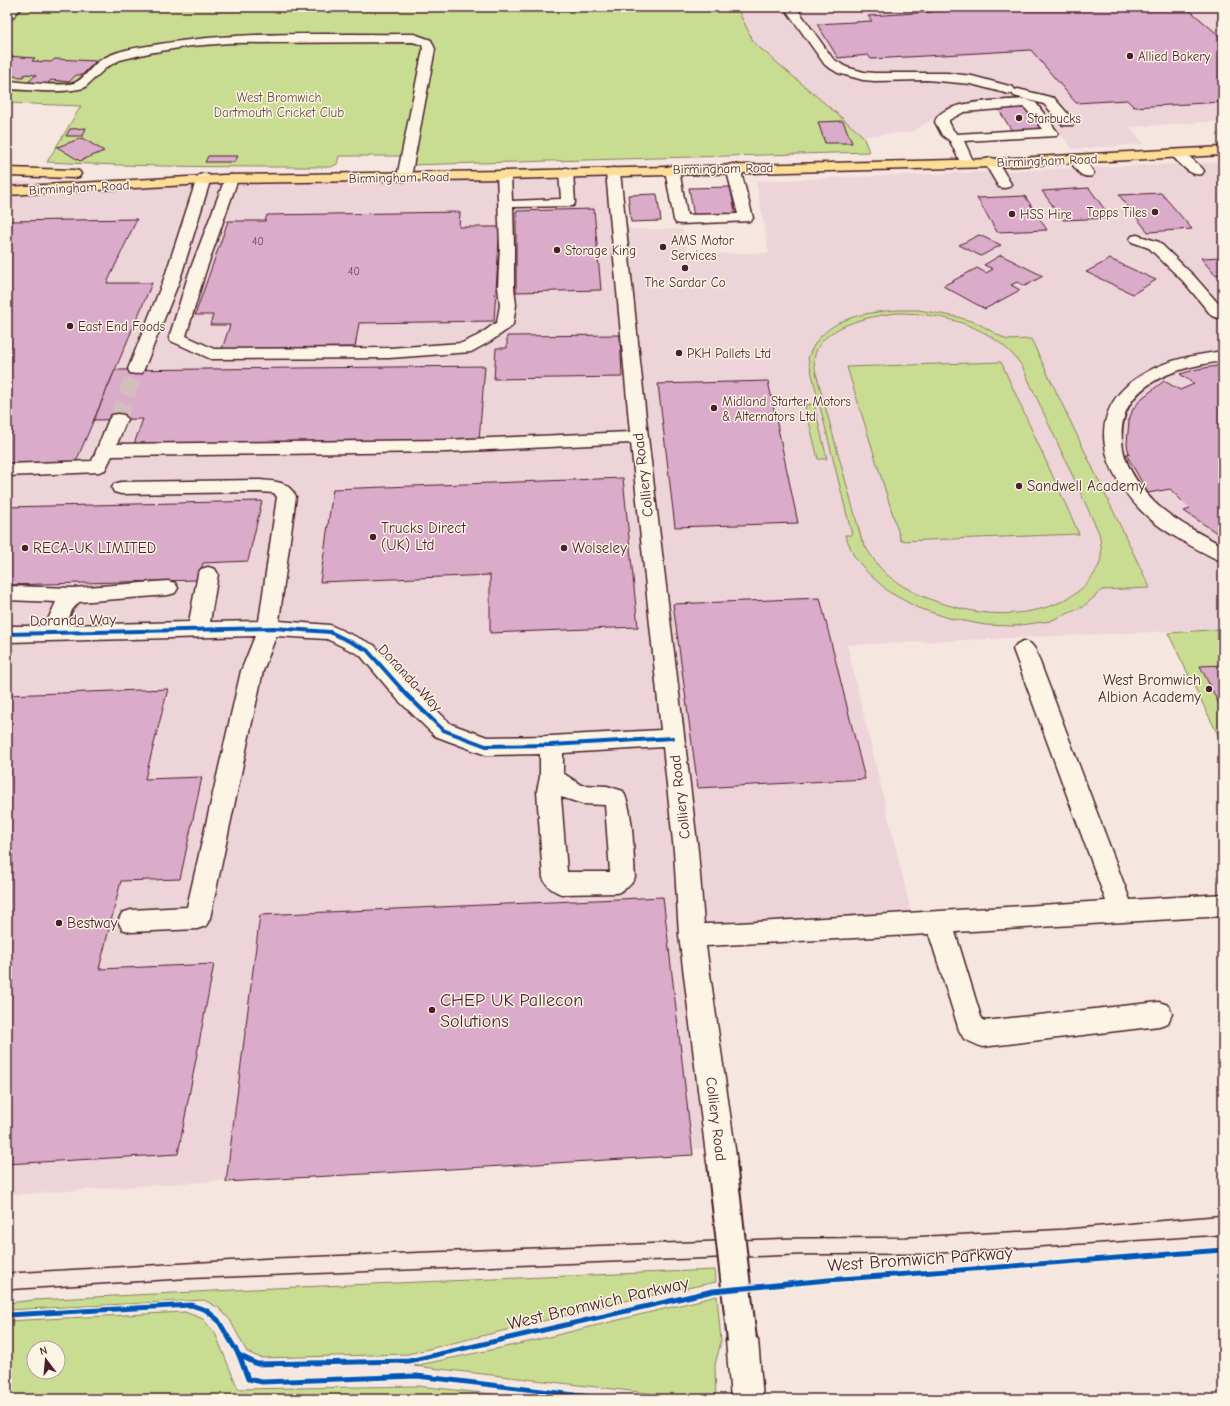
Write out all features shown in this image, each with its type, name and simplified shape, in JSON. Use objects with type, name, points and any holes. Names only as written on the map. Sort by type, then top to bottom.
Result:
[{"type":"highway","name":"Birmingham Road","points":[[7,172],[204,179],[504,175],[566,172],[967,163],[1223,151]]},
{"type":"highway","name":"Birmingham Road","points":[[7,191],[204,179]]},
{"type":"street","points":[[7,17],[16,7]]},
{"type":"street","points":[[790,7],[829,62],[842,70],[863,76],[874,77],[926,76],[972,80],[1050,101],[1068,122]]},
{"type":"street","points":[[7,92],[49,93],[80,84],[103,64],[116,57],[149,49],[191,42],[237,39],[420,39],[427,43],[429,49],[404,176]]},
{"type":"street","points":[[7,85],[66,88]]},
{"type":"street","points":[[977,93],[1009,90]]},
{"type":"street","points":[[956,140],[960,137],[1051,133],[1031,106],[1025,103],[961,108],[943,118],[942,122],[947,132],[956,140],[967,163]]},
{"type":"street","points":[[1178,154],[1197,171]]},
{"type":"street","points":[[1076,159],[1087,174]]},
{"type":"street","points":[[991,162],[1004,184]]},
{"type":"street","points":[[672,170],[681,220],[746,218],[733,168]]},
{"type":"street","points":[[511,207],[568,203],[566,172]]},
{"type":"street","name":"Colliery Road","points":[[613,172],[639,437],[686,851],[692,935],[722,1163],[742,1340],[747,1399]]},
{"type":"street","points":[[227,179],[177,338],[211,354],[389,353],[465,348],[485,338],[505,324],[508,305],[506,287],[507,246],[511,207],[504,175]]},
{"type":"street","points":[[136,369],[172,279],[204,179]]},
{"type":"street","points":[[1136,239],[1154,245],[1189,279],[1218,313]]},
{"type":"street","points":[[1223,356],[1196,359],[1171,366],[1146,378],[1130,391],[1117,406],[1112,425],[1114,446],[1119,465],[1132,487],[1151,508],[1172,526],[1223,554]]},
{"type":"street","points":[[7,470],[99,466],[118,420]]},
{"type":"street","points":[[106,450],[446,446],[639,437]]},
{"type":"street","points":[[121,488],[259,486],[278,488],[287,496],[268,628],[252,671],[197,918],[131,921]]},
{"type":"street","points":[[198,630],[208,574]]},
{"type":"street","points":[[7,593],[73,595],[168,588]]},
{"type":"street","points":[[52,633],[63,607],[73,595]]},
{"type":"street","name":"Doranda Way","points":[[7,634],[268,628],[330,632],[367,650],[406,694],[442,730],[486,746],[550,745],[673,738]]},
{"type":"street","points":[[1024,649],[1122,911]]},
{"type":"street","points":[[550,745],[552,778],[549,791],[555,878],[561,883],[617,882],[623,876],[618,814],[614,798],[607,794],[583,795],[568,790],[552,778]]},
{"type":"street","points":[[692,935],[739,934],[939,923],[1223,905]]},
{"type":"street","points":[[939,923],[969,1021],[974,1030],[982,1034],[1159,1014]]},
{"type":"shaded area","points":[[760,7],[1223,7],[1223,121],[1130,127],[1144,144],[1073,149],[1032,101],[954,105],[912,132],[864,136],[869,152],[431,58],[754,43],[738,10]]},
{"type":"shaded area","points":[[1223,162],[1223,629],[847,645],[914,924],[693,935],[724,1147],[7,1195],[7,182],[613,172],[618,229],[682,229],[688,254],[769,253],[756,181]]},
{"type":"green space","name":"West Bromwich Dartmouth Cricket Club","points":[[10,7],[760,7],[738,10],[754,43],[863,136],[869,152],[409,165],[405,156],[339,156],[337,164],[331,167],[153,166],[47,162],[81,106],[7,103],[7,10]]},
{"type":"green space","points":[[919,310],[958,317],[977,323],[1007,340],[1031,339],[1150,588],[1102,590],[1083,607],[1050,621],[1013,626],[985,625],[949,618],[918,608],[889,592],[868,573],[854,556],[845,535],[852,535],[808,358],[814,345],[823,334],[833,326],[858,316],[885,311]],"holes":[[[886,314],[914,314],[949,319],[966,324],[997,341],[1010,352],[1022,366],[1100,537],[1101,553],[1099,565],[1090,580],[1077,592],[1062,601],[1045,608],[1008,614],[973,611],[943,604],[913,592],[890,577],[876,563],[862,541],[816,373],[814,360],[817,348],[824,339],[834,331],[846,325]]]},
{"type":"green space","points":[[1001,362],[1079,534],[901,541],[847,367]]},
{"type":"green space","points":[[814,404],[827,459],[818,459],[805,405]]},
{"type":"green space","name":"West Bromwich Albion Academy","points":[[1223,629],[1223,745],[1168,633]]},
{"type":"green space","points":[[715,1270],[716,1282],[629,1300],[408,1354],[261,1358],[247,1352],[230,1320],[219,1308],[204,1300],[7,1310],[7,1303],[35,1300],[274,1288]]},
{"type":"green space","points":[[717,1296],[721,1341],[715,1365],[716,1399],[700,1399],[414,1366],[524,1343]]},
{"type":"green space","points":[[185,1312],[203,1319],[215,1333],[238,1389],[418,1386],[537,1399],[7,1399],[7,1321]]},
{"type":"building","name":"Allied Bakery","points":[[928,7],[1186,7],[1223,39],[1223,102],[1134,107],[1127,100],[1076,103],[1031,50],[871,59],[868,55],[838,58],[817,24],[872,21],[868,16],[932,12]]},
{"type":"building","points":[[7,56],[35,58],[32,61],[51,62],[55,59],[96,61],[82,75],[76,75],[69,82],[51,80],[46,85],[27,83],[36,75],[25,74],[23,77],[11,76],[7,78]]},
{"type":"building","name":"Starbucks","points":[[1027,106],[1041,130],[1012,131],[997,107]]},
{"type":"building","points":[[843,121],[852,143],[825,143],[818,122]]},
{"type":"building","points":[[86,128],[83,136],[66,136],[70,129]]},
{"type":"building","points":[[82,138],[104,151],[80,161],[57,147]]},
{"type":"building","points":[[208,156],[238,156],[235,162],[205,162]]},
{"type":"building","points":[[730,187],[736,216],[694,217],[689,188]]},
{"type":"building","points":[[1089,188],[1111,218],[1063,220],[1042,191]]},
{"type":"building","name":"Topps Tiles","points":[[1161,193],[1192,229],[1148,232],[1119,195]]},
{"type":"building","points":[[657,194],[661,221],[631,222],[628,195]]},
{"type":"building","name":"HSS Hire","points":[[1025,196],[1047,230],[997,232],[977,198]]},
{"type":"building","name":"Storage King","points":[[594,209],[601,290],[516,292],[516,211]]},
{"type":"building","points":[[460,212],[459,227],[500,227],[494,321],[359,323],[355,347],[222,349],[230,325],[210,325],[213,315],[195,315],[228,221],[265,221],[267,215]]},
{"type":"building","name":"East End Foods","points":[[137,219],[107,283],[152,283],[75,464],[7,465],[7,221]]},
{"type":"building","points":[[979,235],[1001,245],[981,256],[959,245]]},
{"type":"building","points":[[1001,255],[1043,276],[1025,286],[1017,282],[1011,285],[1020,290],[985,309],[943,286],[977,268],[986,273],[993,269],[984,265]]},
{"type":"building","points":[[1222,257],[1223,274],[1215,275],[1201,258]]},
{"type":"building","points":[[1110,259],[1156,280],[1133,294],[1086,272]]},
{"type":"building","points":[[620,335],[622,377],[494,379],[496,348],[507,348],[507,336]]},
{"type":"building","points":[[1223,365],[1223,537],[1184,511],[1190,509],[1170,489],[1148,493],[1126,454],[1129,454],[1127,444],[1129,420],[1133,409],[1142,398],[1164,381],[1180,390],[1194,384],[1180,374],[1198,369]]},
{"type":"building","points":[[485,366],[479,440],[134,444],[143,419],[94,420],[115,370]]},
{"type":"building","points":[[768,381],[798,523],[675,527],[658,384]]},
{"type":"building","points":[[623,478],[638,627],[490,633],[490,575],[320,582],[333,489]]},
{"type":"building","points":[[262,501],[248,561],[203,563],[198,580],[7,585],[7,507]]},
{"type":"building","points":[[820,598],[865,779],[698,788],[673,604]]},
{"type":"building","points":[[1223,665],[1223,712],[1200,666]]},
{"type":"building","name":"Bestway","points":[[168,689],[145,779],[202,777],[180,879],[121,881],[99,969],[214,964],[178,1154],[7,1164],[7,695]]},
{"type":"building","points":[[663,897],[693,1155],[226,1182],[260,915]]},
{"type":"tunnel","points":[[118,419],[136,369]]},
{"type":"tram line","points":[[7,1273],[269,1258],[787,1238],[905,1237],[1064,1229],[1223,1215]]},
{"type":"tram line","points":[[7,1290],[184,1279],[511,1266],[800,1255],[928,1254],[1223,1235]]},
{"type":"cycle path","points":[[7,634],[274,628],[330,632],[367,650],[406,694],[443,730],[486,746],[551,745],[673,738]]},
{"type":"cycle path","name":"West Bromwich Parkway","points":[[7,1315],[191,1305],[206,1310],[218,1320],[239,1355],[257,1364],[409,1361],[713,1291],[828,1280],[1223,1250]]},
{"type":"cycle path","points":[[239,1355],[248,1379],[262,1382],[417,1376],[608,1399]]},
{"type":"place","name":"Allied Bakery","points":[[1130,56]]},
{"type":"place","name":"Starbucks","points":[[1019,118]]},
{"type":"place","name":"Topps Tiles","points":[[1155,212]]},
{"type":"place","name":"HSS Hire","points":[[1012,214]]},
{"type":"place","name":"AMS Motor Services","points":[[663,247]]},
{"type":"place","name":"Storage King","points":[[557,250]]},
{"type":"place","name":"The Sardar Co","points":[[685,268]]},
{"type":"place","name":"East End Foods","points":[[70,326]]},
{"type":"place","name":"PKH Pallets Ltd","points":[[679,353]]},
{"type":"place","name":"Midland Starter Motors & Alternators Ltd","points":[[714,408]]},
{"type":"place","name":"Sandwell Academy","points":[[1019,486]]},
{"type":"place","name":"Trucks Direct (UK) Ltd","points":[[373,537]]},
{"type":"place","name":"RECA-UK LIMITED","points":[[25,548]]},
{"type":"place","name":"Wolseley","points":[[564,548]]},
{"type":"place","name":"West Bromwich Albion Academy","points":[[1209,689]]},
{"type":"place","name":"Bestway","points":[[59,923]]},
{"type":"place","name":"CHEP UK Pallecon Solutions","points":[[432,1010]]}]
